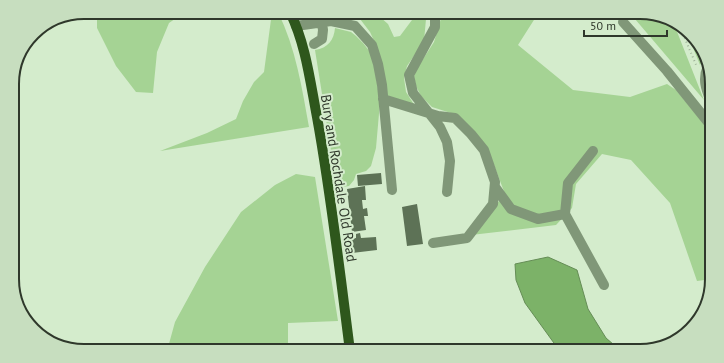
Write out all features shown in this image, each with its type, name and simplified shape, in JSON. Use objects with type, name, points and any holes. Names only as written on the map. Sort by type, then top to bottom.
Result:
[{"type":"main road","name":"Bury and Rochdale Old Road","points":[[293,19],[305,53],[323,152],[349,344]]},
{"type":"street","points":[[435,19],[435,27],[409,75],[413,93],[440,127],[447,142],[450,161],[447,192]]},
{"type":"street","points":[[296,26],[331,21],[354,26],[372,45],[378,64],[383,99],[392,190]]},
{"type":"street","points":[[623,22],[705,118]]},
{"type":"street","points":[[314,44],[322,39],[322,23]]},
{"type":"street","points":[[383,99],[430,114],[455,118],[484,150],[495,182],[493,204],[467,238],[433,243]]},
{"type":"street","points":[[593,152],[568,183],[565,214],[604,285]]},
{"type":"street","points":[[495,186],[511,209],[538,219],[565,214]]},
{"type":"path","points":[[684,36],[700,75],[704,72]]},
{"type":"shaded area","points":[[97,19],[175,19],[169,23],[157,52],[153,93],[136,92],[116,66],[97,28]]},
{"type":"shaded area","points":[[271,19],[281,19],[298,69],[309,127],[160,151],[207,133],[236,119],[243,101],[254,82],[264,72]]},
{"type":"shaded area","points":[[360,19],[382,19],[388,24],[394,37],[400,36],[412,20],[426,19],[424,41],[407,66],[404,78],[406,92],[415,106],[387,98],[376,45],[370,32]]},
{"type":"shaded area","points":[[441,19],[535,19],[518,45],[573,90],[630,97],[667,84],[676,90],[705,125],[705,280],[697,281],[670,203],[631,160],[602,154],[576,184],[572,208],[556,225],[471,235],[505,194],[494,165],[454,114],[432,107],[421,96],[416,86],[414,76],[434,42]]},
{"type":"shaded area","points":[[635,19],[661,22],[676,30],[704,100]]},
{"type":"shaded area","points":[[335,28],[351,32],[370,52],[374,64],[380,102],[376,148],[371,166],[366,171],[356,174],[354,180],[349,186],[337,188],[315,50],[320,49],[330,43]]},
{"type":"shaded area","points":[[692,45],[700,59],[701,63],[700,65]]},
{"type":"shaded area","points":[[296,174],[315,177],[338,321],[288,323],[288,344],[169,344],[175,322],[205,267],[241,212],[275,185]]},
{"type":"shaded area","points":[[548,257],[577,270],[588,309],[606,338],[613,344],[555,344],[525,303],[516,280],[515,264]]},
{"type":"building","points":[[381,173],[382,184],[358,186],[357,175]]},
{"type":"building","points":[[365,186],[366,200],[362,200],[363,209],[367,208],[368,216],[364,216],[366,230],[352,232],[347,189]]},
{"type":"building","points":[[417,204],[423,244],[407,246],[402,207]]},
{"type":"building","points":[[360,233],[361,238],[376,237],[377,250],[352,253],[350,239],[356,238],[356,234]]}]
